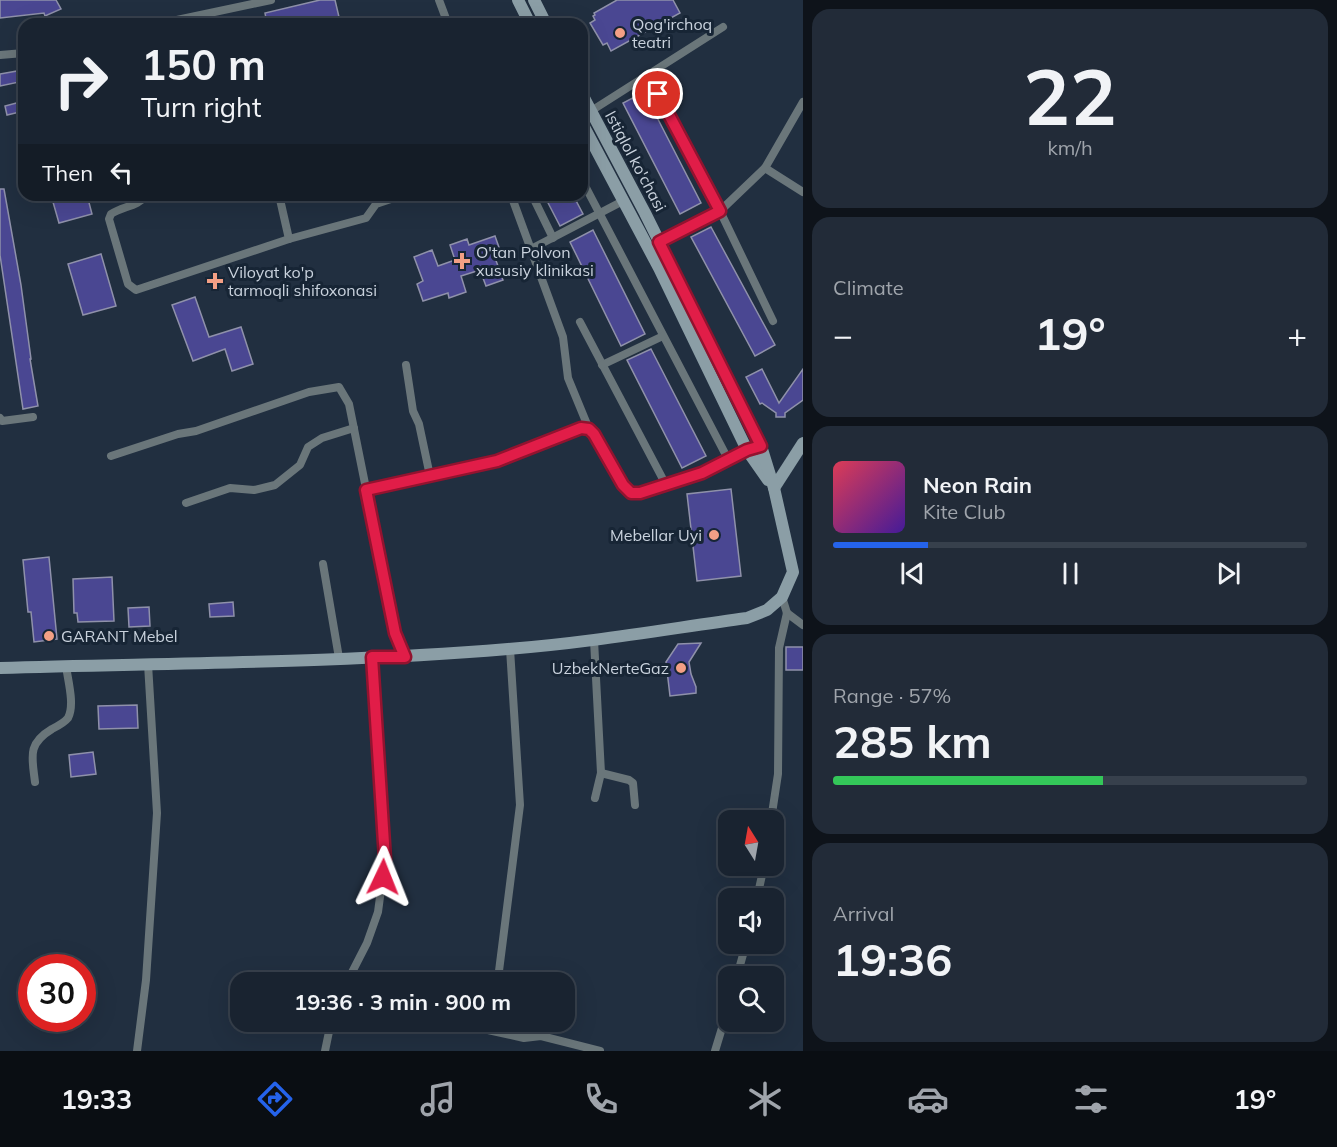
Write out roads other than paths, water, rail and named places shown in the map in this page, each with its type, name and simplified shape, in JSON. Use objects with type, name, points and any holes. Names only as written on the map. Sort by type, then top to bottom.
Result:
[{"type":"main road","points":[[518,0],[527,18]]},
{"type":"main road","points":[[534,0],[543,18]]},
{"type":"main road","name":"Istiqlol ko'chasi","points":[[588,105],[761,446],[774,488]]},
{"type":"main road","name":"Istiqlol ko'chasi","points":[[588,134],[658,268],[747,450],[774,488]]},
{"type":"main road","points":[[0,668],[405,657],[594,640],[747,618],[767,610],[782,597],[798,571],[774,488],[803,443]]},
{"type":"street","points":[[192,18],[271,0]]},
{"type":"street","points":[[439,0],[446,18]]},
{"type":"street","points":[[591,111],[723,27]]},
{"type":"street","points":[[0,55],[18,54]]},
{"type":"street","points":[[648,74],[720,211],[773,321]]},
{"type":"street","points":[[659,242],[720,211],[765,168],[803,102]]},
{"type":"street","points":[[765,168],[803,192]]},
{"type":"street","points":[[588,192],[729,460]]},
{"type":"street","points":[[140,201],[111,214],[109,219],[128,284],[136,290],[289,239],[366,218],[376,204],[385,201]]},
{"type":"street","points":[[280,201],[289,239]]},
{"type":"street","points":[[513,201],[563,337],[568,378],[589,429],[623,485],[631,493],[640,493],[702,473],[747,450],[761,446]]},
{"type":"street","points":[[535,201],[553,238]]},
{"type":"street","points":[[531,249],[623,201]]},
{"type":"street","points":[[580,322],[666,485]]},
{"type":"street","points":[[602,365],[663,336]]},
{"type":"street","points":[[406,365],[413,411],[419,424],[430,476]]},
{"type":"street","points":[[111,456],[178,434],[196,431],[309,392],[339,387],[349,404],[395,633],[405,657]]},
{"type":"street","points":[[0,418],[2,421],[33,417]]},
{"type":"street","points":[[186,503],[230,488],[254,490],[275,485],[300,465],[308,447],[322,438],[354,428]]},
{"type":"street","points":[[366,490],[497,461],[581,428],[589,429]]},
{"type":"street","points":[[323,564],[339,658]]},
{"type":"street","points":[[773,810],[778,774],[779,648],[787,613],[782,597]]},
{"type":"street","points":[[787,613],[803,625]]},
{"type":"street","points":[[594,640],[601,772],[595,798]]},
{"type":"street","points":[[499,971],[520,805],[510,649]]},
{"type":"street","points":[[352,972],[367,943],[378,912],[385,859],[372,657]]},
{"type":"street","points":[[137,1051],[146,980],[157,813],[148,664]]},
{"type":"street","points":[[35,783],[32,752],[36,743],[42,735],[64,722],[71,708],[66,666]]},
{"type":"street","points":[[601,772],[633,783],[635,805]]},
{"type":"street","points":[[325,1051],[329,1032]]},
{"type":"street","points":[[497,1032],[524,1038],[541,1036],[600,1051]]},
{"type":"street","points":[[715,1051],[721,1032]]},
{"type":"place","name":"Qog'irchoq teatri","points":[[620,33]]},
{"type":"place","name":"O'tan Polvon xususiy klinikasi","points":[[462,261]]},
{"type":"place","name":"Viloyat ko'p tarmoqli shifoxonasi","points":[[215,281]]},
{"type":"place","name":"Mebellar Uyi","points":[[714,535]]},
{"type":"place","name":"GARANT Mebel","points":[[49,636]]},
{"type":"place","name":"UzbekNerteGaz","points":[[681,668]]}]
